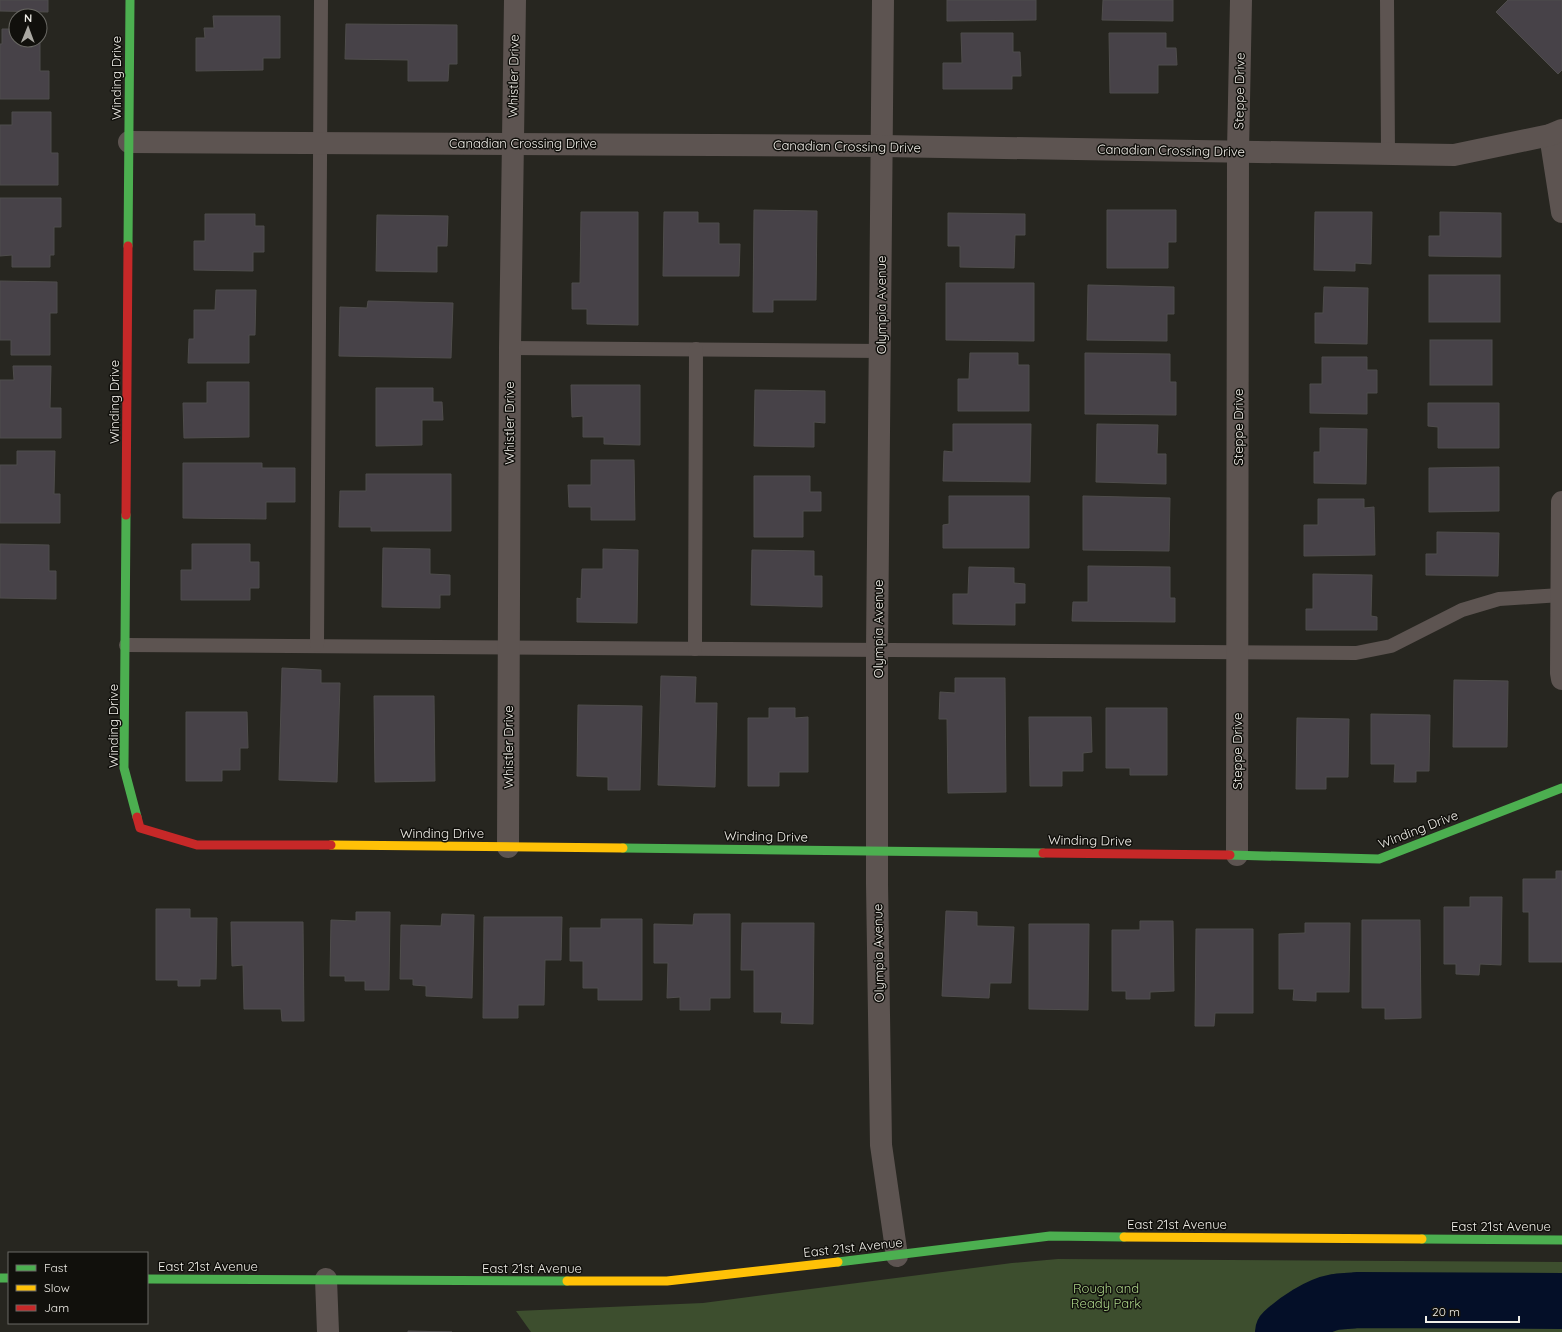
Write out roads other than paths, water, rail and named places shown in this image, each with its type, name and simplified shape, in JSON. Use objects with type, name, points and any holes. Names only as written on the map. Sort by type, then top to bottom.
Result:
[{"type":"street","name":"Winding Drive","points":[[130,0],[124,768],[140,828],[197,845],[1237,855],[1379,859],[1562,788]]},
{"type":"street","name":"Whistler Drive","points":[[508,847],[510,348],[515,0]]},
{"type":"street","name":"Olympia Avenue","points":[[883,0],[877,851],[881,1145],[897,1256]]},
{"type":"street","name":"Steppe Drive","points":[[1237,855],[1238,151],[1241,0]]},
{"type":"street","name":"Canadian Crossing Drive","points":[[129,142],[882,146],[1454,154],[1556,132]]},
{"type":"street","points":[[1556,132],[1562,212]]},
{"type":"street","points":[[1562,502],[1562,679]]},
{"type":"street","name":"East 21st Avenue","points":[[148,1279],[667,1281],[897,1256],[1050,1236],[1562,1240]]},
{"type":"street","points":[[326,1279],[328,1332]]},
{"type":"lane","points":[[317,645],[321,0]]},
{"type":"lane","points":[[1387,0],[1388,153]]},
{"type":"lane","points":[[510,348],[881,351]]},
{"type":"lane","points":[[695,649],[696,349]]},
{"type":"lane","points":[[126,645],[317,645],[1356,653],[1391,646],[1462,610],[1499,599],[1562,595]]},
{"type":"waterway","points":[[1283,1332],[1301,1318],[1322,1306],[1338,1302],[1357,1300],[1562,1301]]},
{"type":"park label","name":"Rough and Ready Park","points":[[1106,1296]]}]
